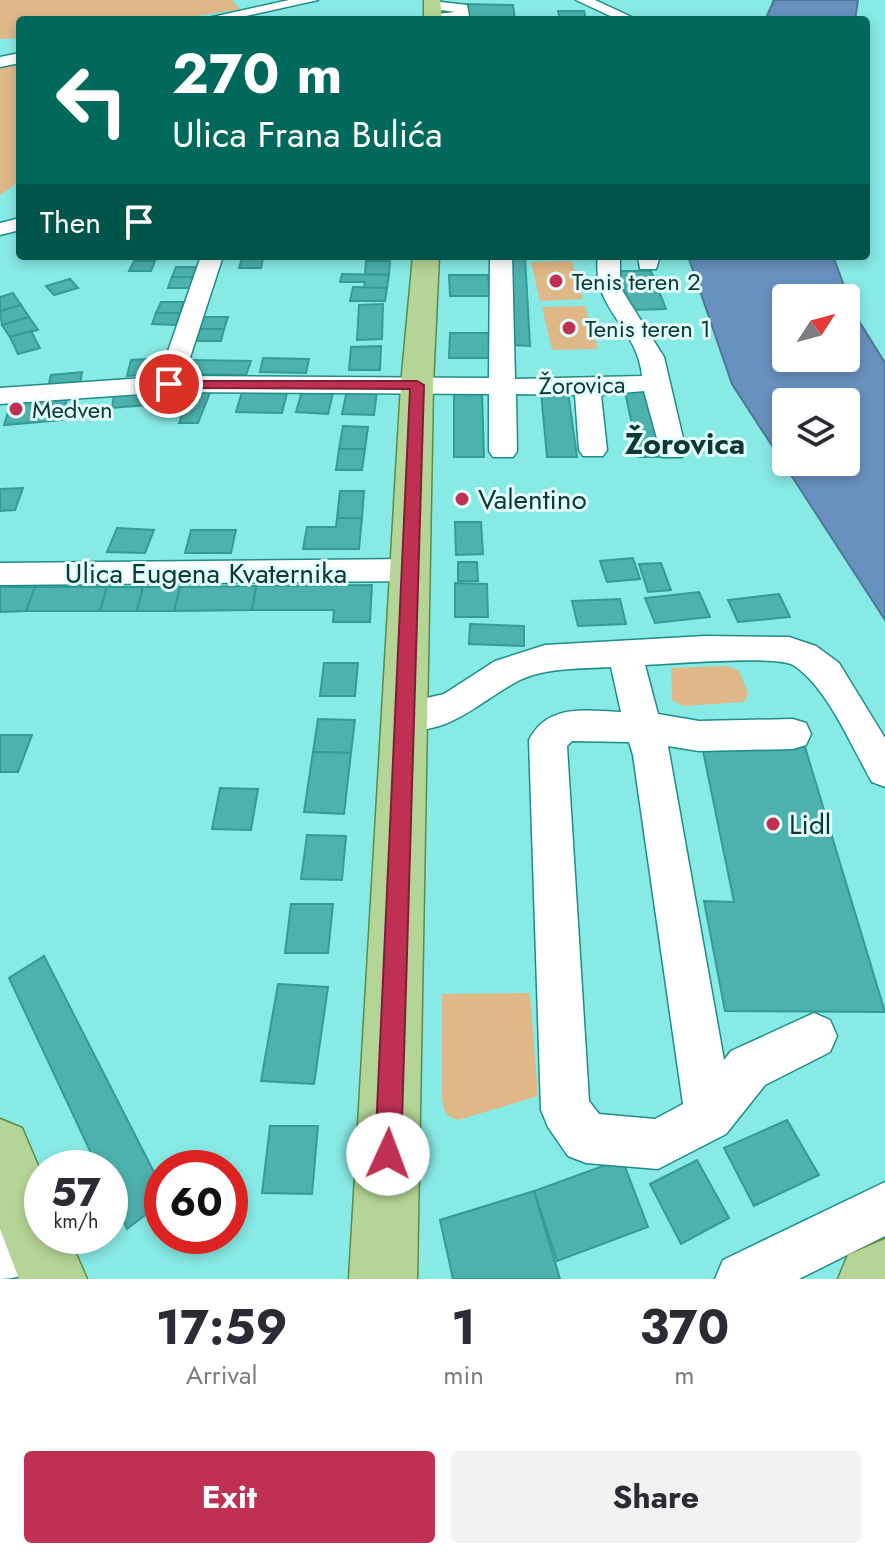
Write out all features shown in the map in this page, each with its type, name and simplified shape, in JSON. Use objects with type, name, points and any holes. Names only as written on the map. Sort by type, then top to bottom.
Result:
[{"type":"main road","points":[[383,1279],[417,385],[426,260]]},
{"type":"main road","points":[[0,1150],[30,1258]]},
{"type":"main road","points":[[872,1279],[885,1272]]},
{"type":"street","points":[[224,16],[311,0]]},
{"type":"street","points":[[584,0],[609,16]]},
{"type":"street","points":[[266,16],[289,13],[313,16]]},
{"type":"street","points":[[169,384],[211,260]]},
{"type":"street","points":[[501,260],[503,451]]},
{"type":"street","name":"Žorovica","points":[[0,396],[169,384],[587,387],[655,382],[651,356],[617,306],[605,275],[608,260]]},
{"type":"street","points":[[655,382],[672,451]]},
{"type":"street","points":[[587,387],[593,450]]},
{"type":"street","name":"Ulica Eugena Kvaternika","points":[[0,574],[411,570]]},
{"type":"street","points":[[405,716],[453,707],[507,671],[529,661],[625,653],[751,648],[789,650],[804,655],[827,673],[885,771]]},
{"type":"street","points":[[625,653],[652,755],[709,1117]]},
{"type":"street","points":[[793,734],[699,736],[643,727],[564,726],[548,740],[565,1110],[586,1138],[658,1144],[709,1117],[748,1068],[814,1036]]},
{"type":"street","points":[[742,1279],[885,1208]]},
{"type":"shaded area","points":[[0,0],[232,0],[240,9],[197,16],[16,16],[16,38],[0,39]]},
{"type":"shaded area","points":[[16,62],[16,184],[0,195],[0,65]]},
{"type":"shaded area","name":"Tenis teren 2","points":[[572,261],[583,299],[540,301],[531,262]]},
{"type":"shaded area","name":"Tenis teren 1","points":[[585,306],[598,349],[552,350],[542,307]]},
{"type":"shaded area","points":[[727,666],[739,671],[748,693],[744,702],[683,706],[672,700],[671,668]]},
{"type":"shaded area","points":[[530,993],[538,1096],[458,1120],[450,1117],[442,1099],[442,994]]},
{"type":"water","points":[[774,0],[858,0],[856,16],[767,16]]},
{"type":"water","points":[[689,260],[834,260],[843,284],[772,284],[772,372],[860,372],[860,323],[885,363],[885,620],[792,476],[860,476],[860,388],[772,388],[772,446],[732,384]]},
{"type":"building","points":[[468,4],[513,5],[515,16],[468,16]]},
{"type":"building","points":[[558,11],[584,11],[585,16],[559,16]]},
{"type":"building","points":[[241,260],[263,260],[261,268],[239,268]]},
{"type":"building","points":[[509,260],[525,260],[530,346],[512,345]]},
{"type":"building","points":[[134,261],[155,261],[151,271],[129,271]]},
{"type":"building","points":[[366,261],[390,261],[389,275],[365,274]]},
{"type":"building","points":[[176,267],[198,267],[195,277],[172,277]]},
{"type":"building","points":[[617,271],[651,271],[666,309],[631,310]]},
{"type":"building","points":[[342,274],[389,275],[387,288],[364,288],[365,282],[340,282]]},
{"type":"building","points":[[449,275],[488,275],[490,296],[450,296]]},
{"type":"building","points":[[172,277],[195,277],[191,288],[168,288]]},
{"type":"building","points":[[70,279],[78,288],[54,295],[46,286]]},
{"type":"building","points":[[353,287],[387,288],[385,301],[350,301]]},
{"type":"building","points":[[13,293],[21,305],[0,311],[0,297]]},
{"type":"building","points":[[161,302],[184,302],[180,313],[156,313]]},
{"type":"building","points":[[383,304],[382,339],[357,340],[359,305]]},
{"type":"building","points":[[21,305],[29,317],[2,325],[0,311]]},
{"type":"building","points":[[156,313],[180,313],[176,325],[152,324]]},
{"type":"building","points":[[29,317],[38,330],[10,337],[2,325]]},
{"type":"building","points":[[204,317],[228,317],[224,329],[200,329]]},
{"type":"building","points":[[200,329],[224,329],[221,341],[196,341]]},
{"type":"building","points":[[31,331],[40,348],[18,354],[10,337]]},
{"type":"building","points":[[450,333],[492,333],[492,358],[449,358]]},
{"type":"building","points":[[381,346],[380,370],[349,370],[351,347]]},
{"type":"building","points":[[163,358],[160,374],[127,376],[131,360]]},
{"type":"building","points":[[263,358],[309,359],[306,373],[260,372]]},
{"type":"building","points":[[191,360],[251,361],[246,375],[186,374]]},
{"type":"building","points":[[82,372],[80,384],[48,387],[51,375]]},
{"type":"building","points":[[192,389],[211,390],[198,423],[179,423]]},
{"type":"building","points":[[158,390],[187,390],[183,402],[154,402]]},
{"type":"building","points":[[347,390],[377,391],[374,415],[342,414]]},
{"type":"building","points":[[302,391],[333,393],[328,414],[296,412]]},
{"type":"building","points":[[149,392],[147,405],[112,408],[114,395]]},
{"type":"building","points":[[242,392],[287,393],[282,413],[236,412]]},
{"type":"building","points":[[454,392],[482,392],[484,457],[454,457]]},
{"type":"building","points":[[541,392],[568,392],[577,457],[547,457]]},
{"type":"building","points":[[625,392],[653,392],[669,457],[639,457]]},
{"type":"building","points":[[67,399],[62,420],[4,425],[11,403]]},
{"type":"building","points":[[343,426],[368,427],[365,449],[339,449]]},
{"type":"building","points":[[339,449],[365,449],[362,470],[336,470]]},
{"type":"building","points":[[23,488],[15,510],[0,511],[0,489]]},
{"type":"building","points":[[340,491],[364,491],[362,518],[337,518]]},
{"type":"building","points":[[337,518],[362,518],[359,549],[303,549],[307,527],[336,527]]},
{"type":"building","points":[[455,522],[481,522],[483,554],[456,555]]},
{"type":"building","points":[[117,528],[154,530],[145,553],[107,552]]},
{"type":"building","points":[[191,530],[236,530],[231,553],[185,553]]},
{"type":"building","points":[[633,558],[640,579],[607,582],[600,561]]},
{"type":"building","points":[[458,562],[477,562],[478,581],[458,581]]},
{"type":"building","points":[[661,563],[671,590],[648,592],[639,564]]},
{"type":"building","points":[[455,583],[487,584],[488,617],[455,617]]},
{"type":"building","points":[[372,585],[370,622],[333,622],[334,610],[252,610],[256,586]]},
{"type":"building","points":[[256,586],[252,610],[174,611],[180,587]]},
{"type":"building","points":[[0,587],[35,587],[26,611],[0,612]]},
{"type":"building","points":[[35,587],[107,587],[100,611],[26,611]]},
{"type":"building","points":[[107,587],[143,587],[137,611],[100,611]]},
{"type":"building","points":[[143,587],[180,587],[174,611],[137,611]]},
{"type":"building","points":[[699,592],[710,617],[655,623],[645,598]]},
{"type":"building","points":[[779,594],[790,617],[738,622],[728,600]]},
{"type":"building","points":[[620,599],[626,624],[578,626],[572,601]]},
{"type":"building","points":[[470,624],[524,626],[524,646],[469,644]]},
{"type":"building","points":[[324,663],[358,663],[355,696],[320,696]]},
{"type":"building","points":[[318,719],[355,720],[351,753],[313,752]]},
{"type":"building","points":[[0,735],[32,735],[18,772],[0,772]]},
{"type":"building","name":"Lidl","points":[[702,746],[805,747],[885,1012],[725,1011],[704,901],[734,902]]},
{"type":"building","points":[[313,752],[351,753],[344,814],[304,812]]},
{"type":"building","points":[[220,788],[258,789],[251,830],[212,829]]},
{"type":"building","points":[[307,835],[346,836],[342,880],[301,879]]},
{"type":"building","points":[[291,904],[333,904],[328,953],[285,953]]},
{"type":"building","points":[[44,956],[144,1153],[144,1216],[128,1228],[128,1150],[90,1150],[9,978]]},
{"type":"building","points":[[278,984],[328,987],[314,1084],[261,1081]]},
{"type":"building","points":[[787,1120],[819,1175],[754,1206],[724,1148]]},
{"type":"building","points":[[270,1126],[318,1126],[312,1194],[262,1193]]},
{"type":"building","points":[[622,1159],[648,1227],[557,1261],[534,1191]]},
{"type":"building","points":[[697,1160],[729,1218],[681,1244],[650,1184]]},
{"type":"building","points":[[534,1191],[560,1279],[453,1279],[440,1220]]},
{"type":"place","name":"Tenis teren 2","points":[[556,281]]},
{"type":"place","name":"Tenis teren 1","points":[[569,328]]},
{"type":"place","name":"Medven","points":[[16,409]]},
{"type":"place","name":"Valentino","points":[[462,499]]},
{"type":"place","name":"Lidl","points":[[773,824]]},
{"type":"district","name":"Žorovica","points":[[685,443]]},
{"type":"route","points":[[169,384],[417,385],[388,1154]]}]
